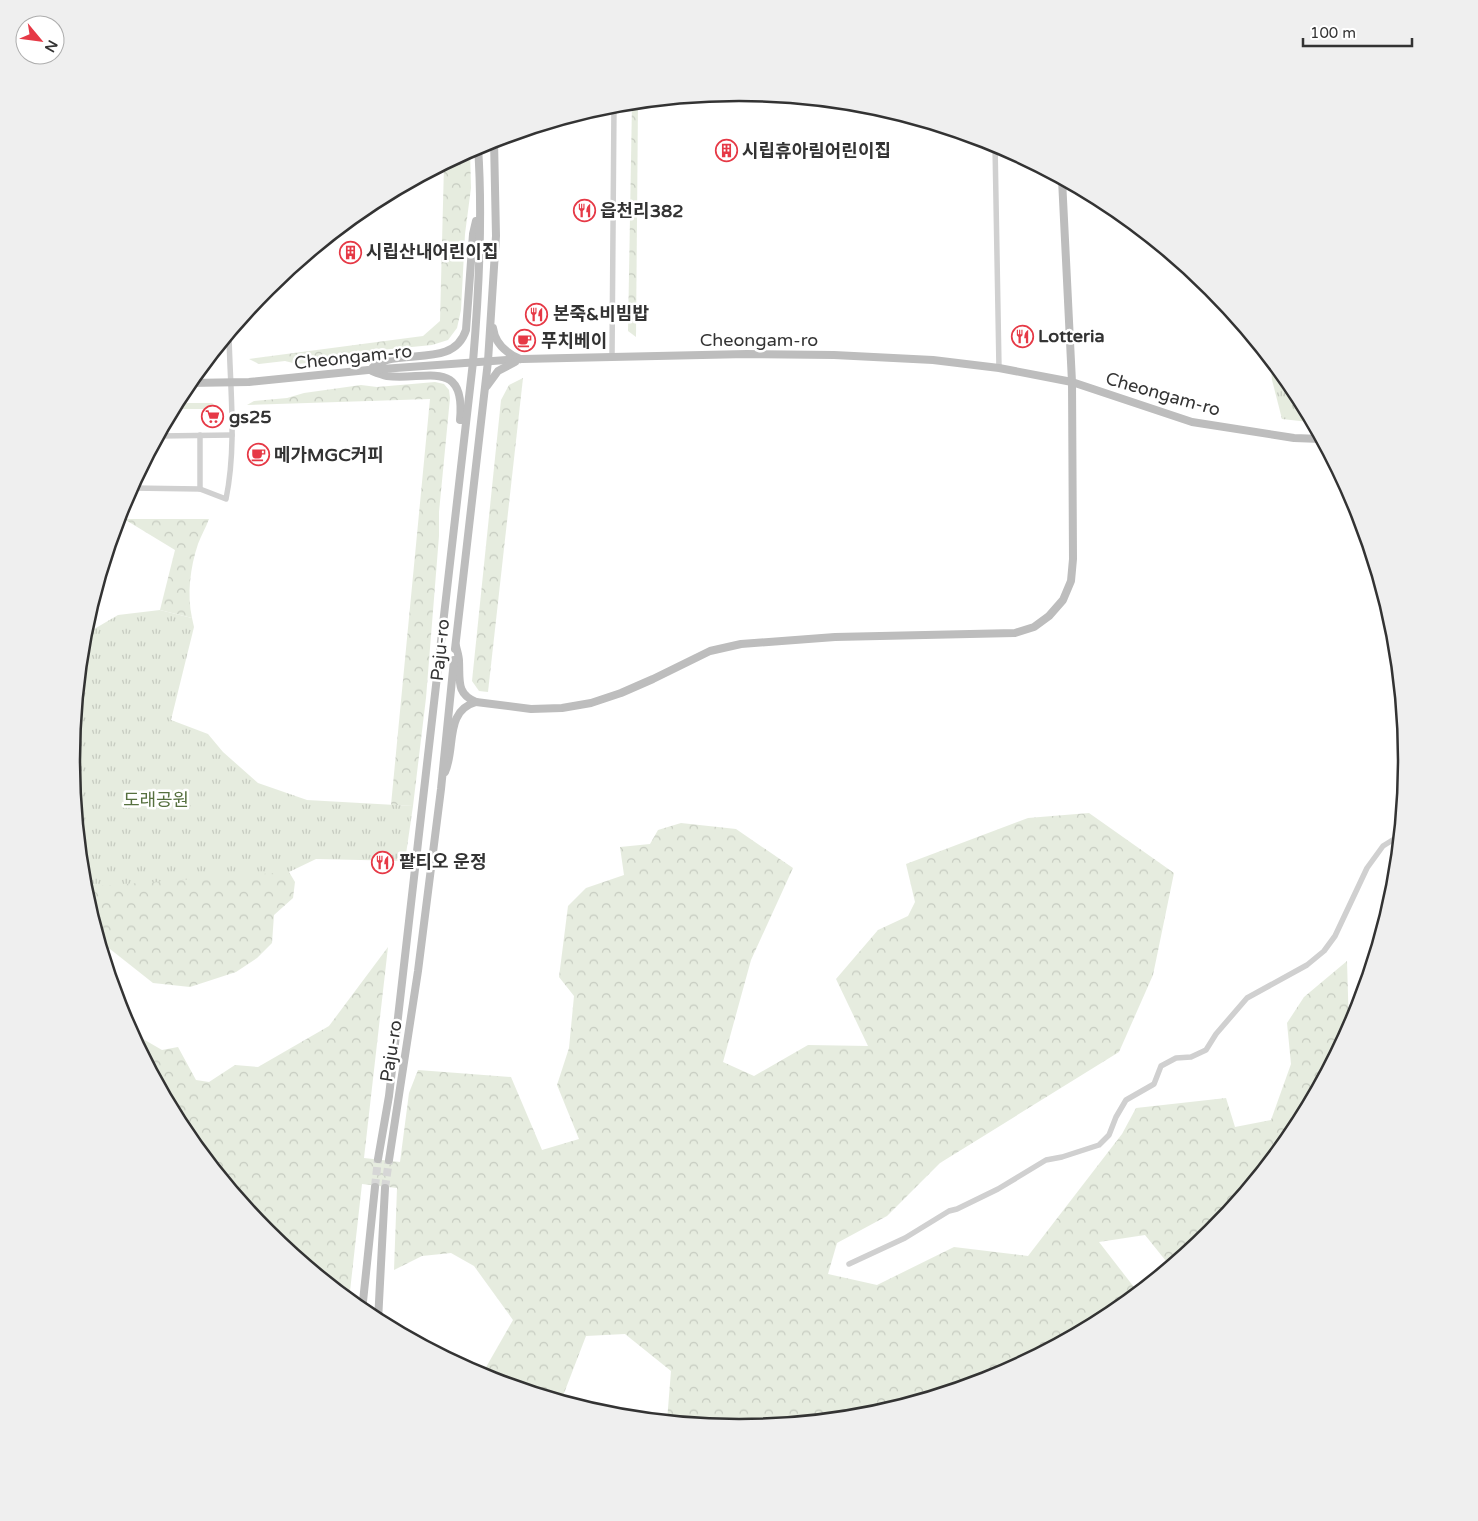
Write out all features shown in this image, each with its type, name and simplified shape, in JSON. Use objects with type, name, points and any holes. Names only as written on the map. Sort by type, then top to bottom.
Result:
[{"type":"main road","name":"Paju-ro","points":[[389,1160],[418,971],[442,778],[488,361],[496,236],[494,149]]},
{"type":"main road","name":"Paju-ro","points":[[378,1159],[389,1096],[473,362],[478,302],[479,156]]},
{"type":"main road","points":[[456,646],[459,660],[459,685],[469,699],[476,702],[531,709],[562,708],[591,703],[621,693],[710,651],[741,644],[836,637],[1015,634],[1034,627],[1049,616],[1063,600],[1071,581],[1073,559],[1072,382],[1062,186]]},
{"type":"main road","points":[[368,370],[388,360],[442,354],[455,348],[463,338],[467,322],[473,234],[479,207]]},
{"type":"main road","points":[[491,317],[498,342],[505,350],[522,359]]},
{"type":"main road","name":"Cheongam-ro","points":[[199,383],[230,383],[368,370],[522,359],[747,354],[834,355],[933,360],[999,368],[1072,382],[1192,422],[1294,438],[1314,439]]},
{"type":"main road","points":[[484,399],[487,387],[498,371],[522,359]]},
{"type":"main road","points":[[368,370],[386,376],[445,376],[457,388],[462,402],[456,468],[455,514]]},
{"type":"main road","points":[[442,778],[449,763],[454,722],[459,712],[476,702]]},
{"type":"main road","points":[[363,1301],[375,1187]]},
{"type":"main road","points":[[379,1312],[385,1188]]},
{"type":"street","points":[[612,357],[614,113]]},
{"type":"street","points":[[994,153],[999,368]]},
{"type":"street","points":[[139,488],[200,489],[226,499],[230,482],[232,435],[229,343]]},
{"type":"street","points":[[200,435],[200,489]]},
{"type":"street","points":[[165,436],[232,435]]},
{"type":"street","points":[[849,1264],[905,1238],[949,1211],[998,1189],[1046,1160],[1099,1145],[1109,1135],[1116,1117],[1126,1100],[1154,1084],[1161,1066],[1176,1058],[1191,1057],[1206,1050],[1216,1034],[1247,998],[1307,965],[1324,951],[1335,936],[1367,868],[1383,846],[1393,840]]},
{"type":"green space","points":[[638,109],[636,337],[628,331],[632,110]]},
{"type":"green space","points":[[470,159],[471,188],[465,234],[461,310],[457,328],[448,340],[432,345],[381,350],[361,358],[297,364],[285,361],[259,364],[249,359],[423,336],[440,321],[444,171]]},
{"type":"green space","points":[[1271,372],[1304,421],[1282,419]]},
{"type":"green space","points":[[523,378],[488,692],[479,691],[472,681],[501,400],[509,385]]},
{"type":"green space","points":[[435,382],[444,384],[449,390],[450,398],[439,512],[439,536],[426,698],[413,806],[391,805],[430,399],[247,405],[254,401],[287,398],[304,393],[361,385],[377,387]]},
{"type":"green space","points":[[185,403],[212,403],[220,409],[182,409]]},
{"type":"green space","points":[[126,519],[209,519],[198,544],[191,572],[190,600],[192,618],[160,610],[175,550]]},
{"type":"green space","name":"도래공원","points":[[160,610],[192,618],[194,627],[171,720],[208,734],[223,752],[258,783],[307,800],[413,806],[405,861],[316,859],[289,872],[93,886],[81,804],[81,717],[94,629],[118,615]]},
{"type":"green space","points":[[86,731],[289,872],[295,882],[293,898],[274,915],[272,943],[257,958],[236,972],[190,987],[153,983],[108,948],[93,889],[86,847],[81,804],[81,735]]},
{"type":"green space","points":[[1089,813],[1174,873],[1153,975],[1119,1052],[940,1163],[887,1216],[837,1243],[828,1274],[877,1285],[954,1247],[1028,1256],[1122,1134],[1136,1108],[1226,1098],[1235,1127],[1271,1120],[1291,1064],[1287,1023],[1304,997],[1347,961],[1348,1012],[1310,1090],[1287,1127],[1262,1162],[1234,1195],[1174,1256],[1167,1262],[1145,1235],[1099,1242],[1134,1287],[1105,1308],[1030,1352],[951,1385],[910,1397],[868,1407],[782,1418],[739,1420],[667,1415],[671,1371],[625,1334],[586,1336],[563,1396],[527,1385],[485,1368],[513,1320],[474,1266],[451,1253],[422,1256],[394,1270],[397,1188],[362,1184],[350,1292],[304,1256],[273,1226],[216,1162],[168,1090],[142,1038],[162,1050],[178,1047],[196,1080],[209,1082],[235,1065],[258,1067],[329,1026],[388,947],[364,1158],[400,1162],[409,1093],[418,1070],[511,1077],[542,1150],[579,1139],[557,1085],[569,1048],[574,996],[559,977],[568,906],[586,888],[624,875],[620,847],[650,844],[658,830],[681,823],[736,829],[793,868],[751,960],[723,1062],[754,1076],[808,1045],[868,1046],[836,979],[878,930],[908,916],[915,902],[906,864],[1028,818]]},
{"type":"tunnel","points":[[375,1187],[378,1159]]},
{"type":"tunnel","points":[[385,1188],[389,1160]]},
{"type":"place","name":"시립휴아림어린이집","points":[[726,151]]},
{"type":"place","name":"읍천리382","points":[[584,211]]},
{"type":"place","name":"시립산내어린이집","points":[[350,252]]},
{"type":"place","name":"본죽&비빔밥","points":[[537,314]]},
{"type":"place","name":"Lotteria","points":[[1022,336]]},
{"type":"place","name":"푸치베이","points":[[525,341]]},
{"type":"place","name":"gs25","points":[[213,417]]},
{"type":"place","name":"메가MGC커피","points":[[258,455]]},
{"type":"place","name":"팥티오 운정","points":[[383,862]]}]
